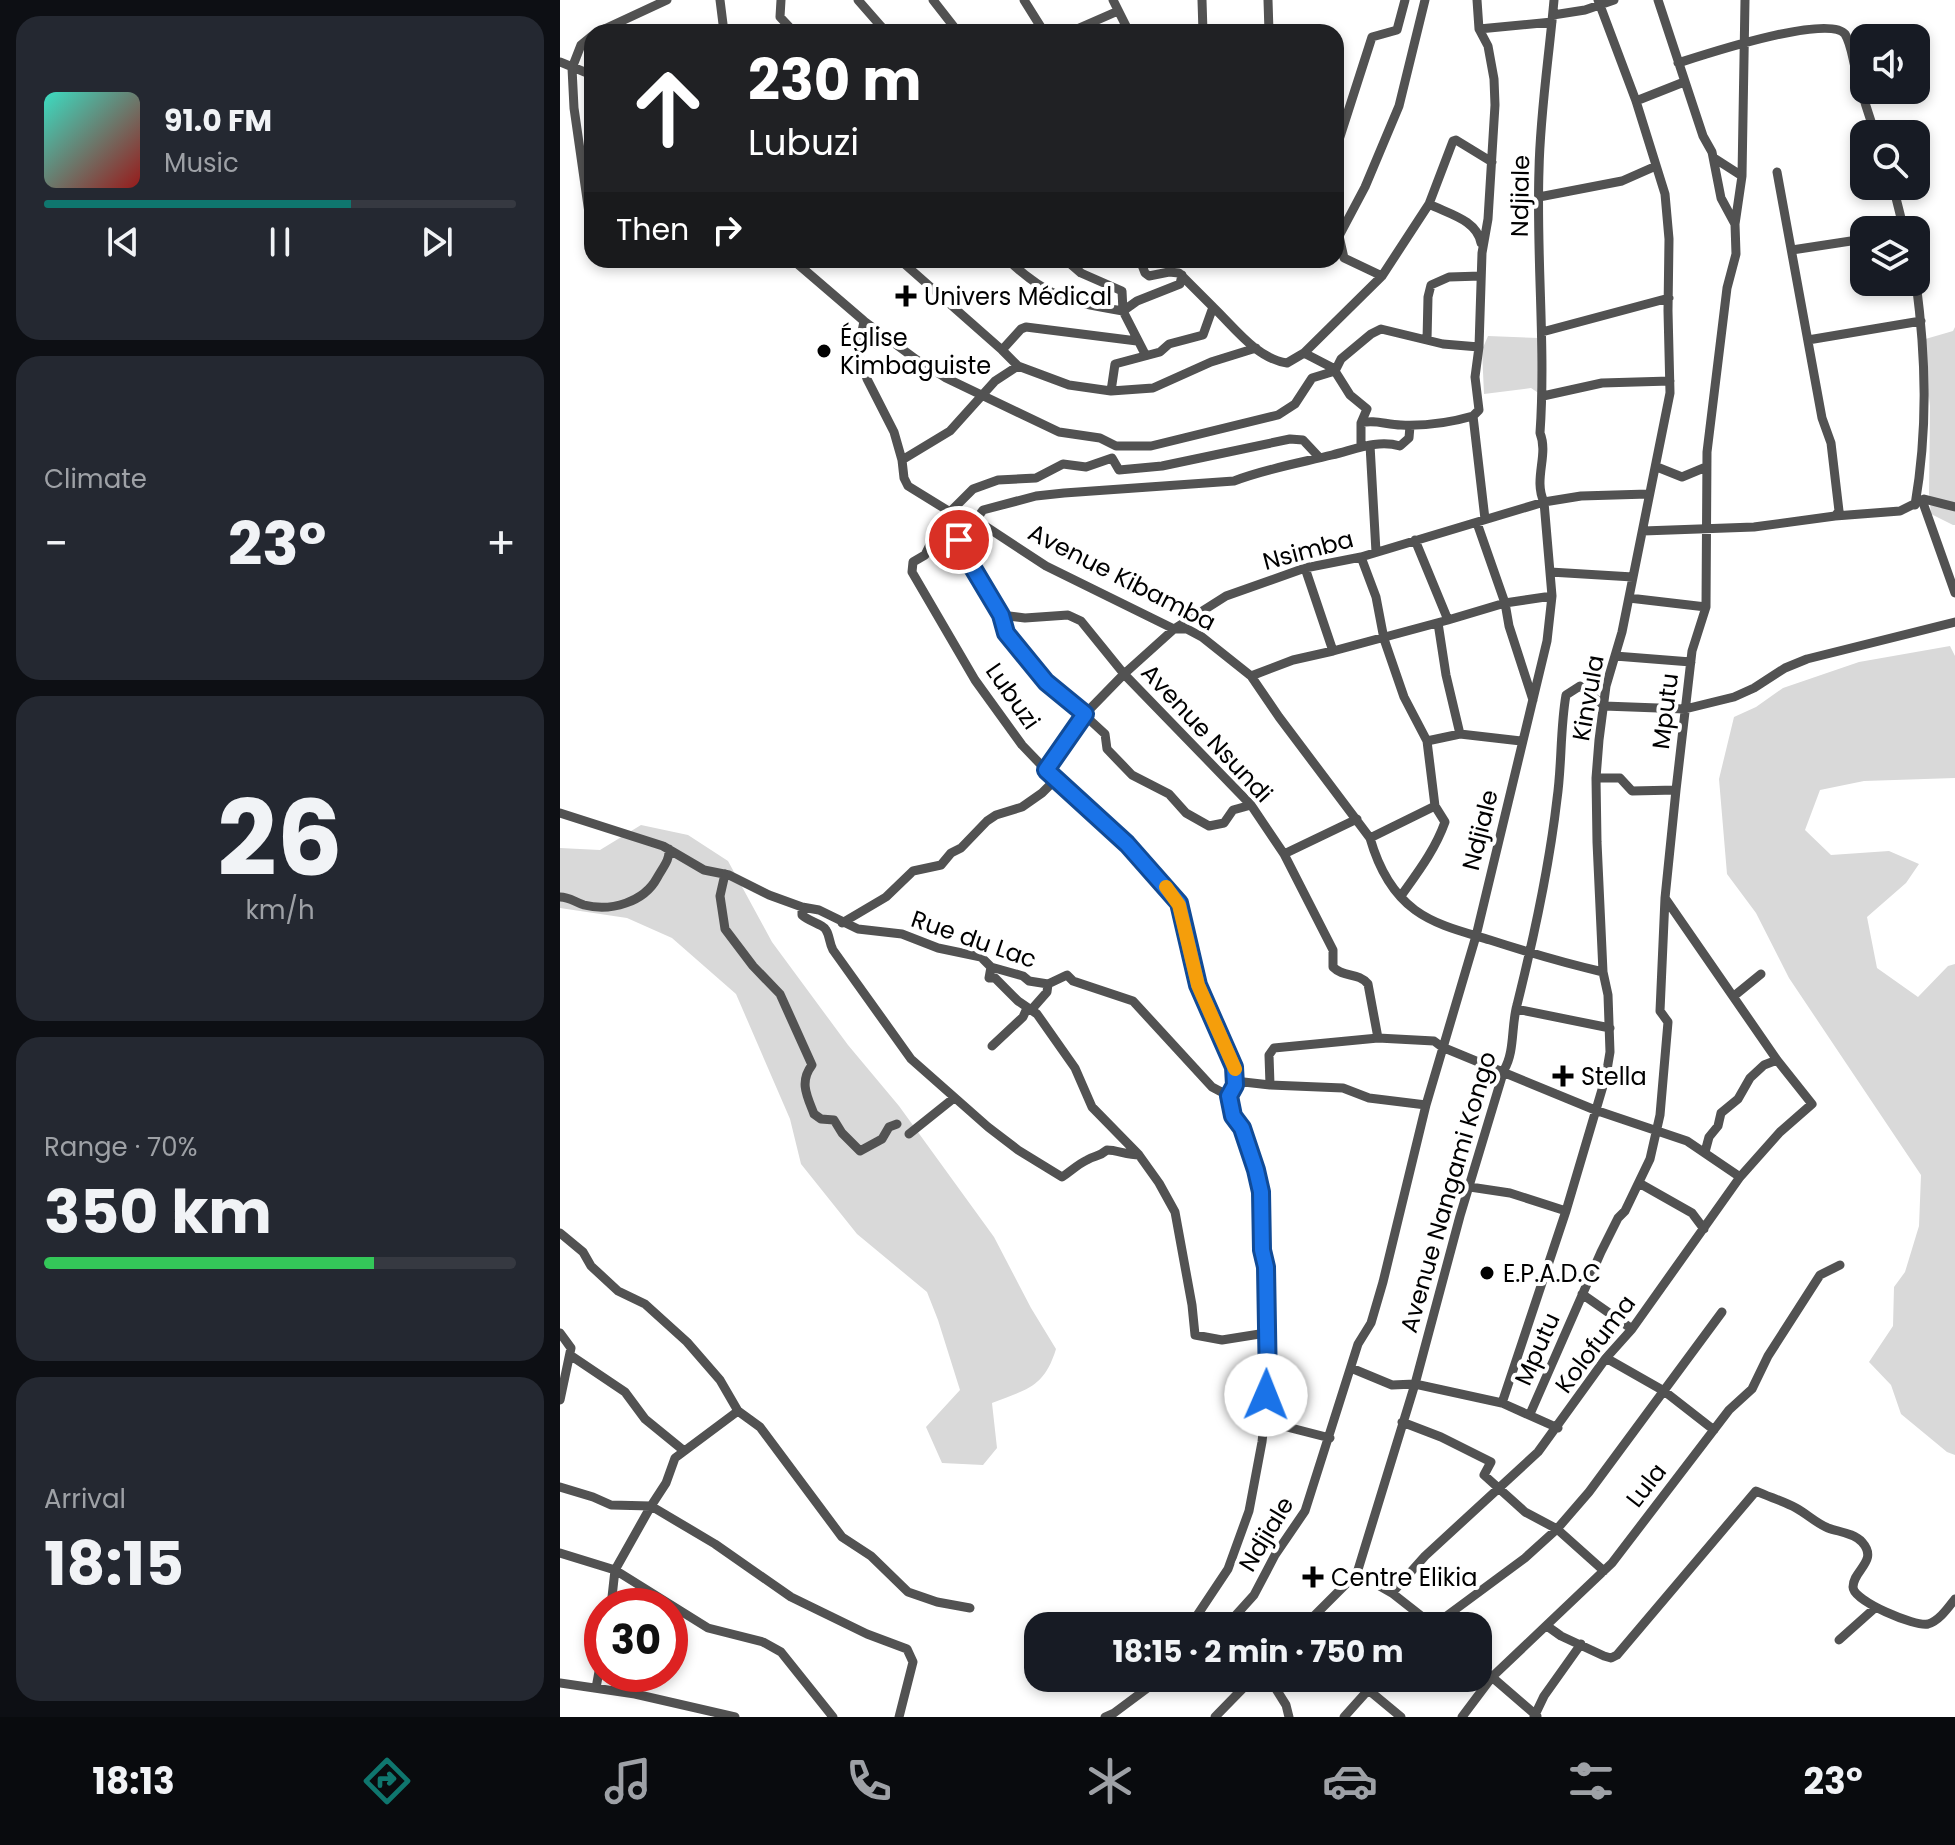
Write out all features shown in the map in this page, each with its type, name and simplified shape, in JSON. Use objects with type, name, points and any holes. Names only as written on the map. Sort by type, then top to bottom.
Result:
[{"type":"street","points":[[615,24],[667,0]]},
{"type":"street","points":[[720,0],[723,24]]},
{"type":"street","points":[[781,0],[780,17],[787,24]]},
{"type":"street","points":[[858,0],[879,24]]},
{"type":"street","points":[[933,0],[952,24]]},
{"type":"street","points":[[1024,0],[1039,24]]},
{"type":"street","points":[[1113,0],[1125,24]]},
{"type":"street","points":[[1202,0],[1203,24]]},
{"type":"street","points":[[1268,0],[1269,24]]},
{"type":"street","points":[[1344,124],[1372,37],[1397,30],[1405,0]]},
{"type":"street","points":[[1344,224],[1365,187],[1399,106],[1425,0]]},
{"type":"street","points":[[1361,423],[1435,425],[1473,416],[1479,410],[1475,381],[1482,253],[1492,162],[1494,79],[1488,46],[1479,29],[1477,0]]},
{"type":"street","name":"Ndjiale","points":[[1239,1612],[1254,1595],[1275,1555],[1305,1511],[1358,1344],[1371,1323],[1426,1105],[1476,936],[1550,623],[1552,596],[1544,502],[1539,486],[1544,444],[1540,433],[1543,396],[1539,150],[1554,0]]},
{"type":"street","points":[[1479,29],[1552,18],[1614,0]]},
{"type":"street","name":"Mputu","points":[[1530,1414],[1582,1294],[1650,1159],[1657,1132],[1668,1025],[1660,1011],[1665,898],[1691,662],[1706,607],[1706,467],[1727,288],[1735,263],[1735,224],[1721,198],[1714,158],[1703,136],[1658,0]]},
{"type":"street","points":[[1735,224],[1742,176],[1745,0]]},
{"type":"street","name":"Kinvula","points":[[1502,1403],[1566,1211],[1608,1064],[1610,1028],[1603,972],[1596,778],[1606,686],[1629,598],[1648,494],[1657,467],[1670,381],[1669,239],[1665,194],[1636,101],[1599,3]]},
{"type":"street","points":[[1088,24],[1118,11]]},
{"type":"street","points":[[1678,63],[1745,43],[1831,28],[1843,32],[1853,53],[1871,120]]},
{"type":"street","points":[[584,43],[572,68],[584,184]]},
{"type":"street","points":[[560,62],[584,72]]},
{"type":"street","points":[[1636,101],[1684,82]]},
{"type":"street","points":[[1143,268],[1149,276],[1169,272],[1182,275],[1256,348],[1271,358],[1287,363],[1304,353],[1382,276],[1429,204],[1448,148],[1456,140],[1492,162]]},
{"type":"street","points":[[1714,158],[1742,176]]},
{"type":"street","points":[[1539,197],[1622,181],[1656,166]]},
{"type":"street","points":[[1777,172],[1822,418],[1831,443],[1839,511],[1835,516]]},
{"type":"street","points":[[1429,204],[1475,227],[1481,238],[1482,253]]},
{"type":"street","points":[[1792,250],[1850,241]]},
{"type":"street","points":[[1344,258],[1382,276]]},
{"type":"street","points":[[802,268],[864,321],[917,360],[1047,427],[1069,435],[1100,438],[1116,446],[1151,446],[1278,415],[1295,404],[1312,378],[1335,371],[1341,359],[1376,331],[1387,329],[1427,340],[1479,347]]},
{"type":"street","points":[[909,268],[1018,366],[1069,385],[1111,391],[1153,388],[1211,362],[1256,348]]},
{"type":"street","points":[[1017,268],[1042,289],[1056,296],[1080,304],[1123,311],[1137,301],[1180,284],[1182,275]]},
{"type":"street","points":[[1075,268],[1122,291],[1123,311],[1145,354]]},
{"type":"street","points":[[1427,340],[1431,285],[1449,277],[1481,276]]},
{"type":"street","points":[[1918,296],[1926,407],[1919,502],[1955,593]]},
{"type":"street","points":[[1542,332],[1669,298]]},
{"type":"street","points":[[1111,391],[1115,364],[1160,352],[1169,344],[1203,335],[1213,307]]},
{"type":"street","name":"Avenue Kibamba","points":[[864,321],[860,356],[867,379],[891,424],[908,486],[949,511],[976,520],[1046,566],[1174,629],[1187,629],[1202,637],[1251,676],[1370,838],[1376,859],[1401,896],[1428,918],[1476,936],[1603,972]]},
{"type":"street","points":[[1808,340],[1921,321]]},
{"type":"street","points":[[1002,350],[1021,329],[1032,327],[1047,332],[1137,341]]},
{"type":"street","points":[[1304,353],[1335,371],[1350,395],[1367,409],[1361,423],[1376,552]]},
{"type":"street","points":[[902,460],[950,431],[1000,377],[1018,366]]},
{"type":"street","points":[[1543,396],[1602,383],[1670,381]]},
{"type":"street","points":[[1473,416],[1481,521],[1509,626],[1533,700]]},
{"type":"street","points":[[976,520],[983,510],[1036,496],[1234,481],[1318,456],[1330,456],[1365,446],[1404,444],[1409,438],[1410,426]]},
{"type":"street","points":[[1251,805],[1233,810],[1224,823],[1219,822],[1216,826],[1203,824],[1186,813],[1174,797],[1132,775],[1107,749],[1105,734],[1028,663],[1006,633],[1001,615],[955,533],[949,511],[973,489],[998,480],[1036,478],[1063,464],[1086,467],[1112,458],[1119,470],[1162,466],[1290,439],[1303,440],[1318,456]]},
{"type":"street","points":[[1657,467],[1682,477],[1706,467]]},
{"type":"street","name":"Nsimba","points":[[1046,770],[1085,714],[1124,674],[1174,629],[1226,596],[1305,568],[1361,557],[1544,502],[1581,496],[1648,494]]},
{"type":"street","points":[[1643,531],[1754,527],[1900,511],[1919,502],[1955,507]]},
{"type":"street","name":"Lubuzi","points":[[949,511],[925,555],[913,562],[912,572],[975,680],[1022,745],[1127,844],[1177,900],[1198,985],[1234,1067],[1235,1081]]},
{"type":"street","points":[[1415,540],[1443,621],[1446,675],[1460,734]]},
{"type":"street","points":[[1361,557],[1376,597],[1384,639],[1404,697],[1427,741],[1435,806],[1445,822],[1431,854],[1401,896]]},
{"type":"street","points":[[1305,568],[1333,651]]},
{"type":"street","points":[[1550,572],[1633,577]]},
{"type":"street","points":[[1251,676],[1293,660],[1384,639],[1505,603],[1552,596]]},
{"type":"street","points":[[1629,598],[1706,607]]},
{"type":"street","name":"Avenue Nsundi","points":[[1001,615],[1025,618],[1074,616],[1124,674],[1251,805],[1284,854],[1333,950],[1333,967],[1346,976],[1362,978],[1368,984],[1378,1038]]},
{"type":"street","points":[[1604,706],[1685,709],[1734,697],[1785,668],[1833,651],[1862,647],[1955,623]]},
{"type":"street","points":[[1615,656],[1691,662]]},
{"type":"street","name":"Avenue Nangami Kongo","points":[[1318,1612],[1357,1573],[1509,1061],[1516,1009],[1532,953],[1558,796],[1565,697],[1582,687],[1604,706]]},
{"type":"street","points":[[1427,741],[1460,734],[1521,741]]},
{"type":"street","points":[[1596,778],[1620,778],[1632,791],[1676,790]]},
{"type":"street","points":[[842,923],[886,897],[913,871],[941,865],[987,821],[1022,807],[1056,779]]},
{"type":"street","points":[[1370,838],[1435,806]]},
{"type":"street","name":"Rue du Lac","points":[[560,813],[669,849],[700,868],[725,874],[802,907],[819,910],[842,923],[870,932],[902,934],[938,948],[981,957],[991,967],[1023,976],[1029,981],[1048,984],[1067,975],[1073,981],[1133,1001],[1212,1087],[1229,1096]]},
{"type":"street","points":[[1284,854],[1357,819]]},
{"type":"street","points":[[560,897],[570,897],[580,904],[594,906],[632,902],[652,887],[670,858],[669,849]]},
{"type":"street","points":[[725,874],[720,896],[725,929],[787,1006],[812,1065],[805,1073],[804,1081],[814,1114],[821,1119],[834,1120],[860,1151],[882,1139],[889,1127],[897,1124]]},
{"type":"street","points":[[1665,898],[1777,1060],[1764,1065],[1750,1078],[1738,1099],[1721,1113],[1705,1152]]},
{"type":"street","points":[[802,907],[802,915],[811,924],[822,925],[827,930],[827,940],[833,950],[911,1059],[954,1098],[1013,1144],[1062,1177],[1107,1150],[1122,1155],[1139,1155]]},
{"type":"street","points":[[991,967],[989,978],[995,978],[1030,1008],[1075,1068],[1092,1107],[1139,1155],[1159,1183],[1175,1212],[1195,1335],[1222,1340],[1266,1333]]},
{"type":"street","points":[[1734,996],[1761,974]]},
{"type":"street","points":[[992,1046],[1047,992],[1048,984]]},
{"type":"street","points":[[1516,1009],[1610,1028]]},
{"type":"street","points":[[1270,1085],[1269,1055],[1274,1048],[1378,1038],[1434,1041],[1595,1110],[1687,1141],[1740,1177]]},
{"type":"street","name":"Kolofuma","points":[[1392,1593],[1425,1556],[1538,1452],[1606,1358],[1632,1329],[1740,1177],[1780,1132],[1812,1104],[1777,1060]]},
{"type":"street","points":[[1199,1612],[1228,1569],[1249,1511],[1268,1387],[1261,1192],[1242,1128],[1233,1116],[1229,1096],[1235,1081],[1343,1088],[1369,1098],[1426,1105]]},
{"type":"street","points":[[909,1134],[954,1098]]},
{"type":"street","points":[[1639,1183],[1692,1213],[1704,1229]]},
{"type":"street","points":[[1470,1187],[1510,1193],[1566,1211]]},
{"type":"street","points":[[560,1233],[583,1252],[591,1266],[618,1291],[645,1304],[687,1342],[720,1380],[738,1411],[760,1427],[837,1531],[871,1556],[902,1588],[937,1602],[970,1608]]},
{"type":"street","name":"Lula","points":[[1492,1677],[1604,1571],[1729,1410],[1752,1389],[1768,1356],[1820,1275],[1840,1265]]},
{"type":"street","points":[[1582,1294],[1632,1329]]},
{"type":"street","points":[[1453,1612],[1525,1558],[1557,1529],[1589,1492],[1722,1312]]},
{"type":"street","points":[[560,1333],[570,1344],[560,1400]]},
{"type":"street","points":[[570,1355],[625,1392],[640,1415],[683,1450]]},
{"type":"street","points":[[1606,1358],[1664,1391],[1714,1430]]},
{"type":"street","points":[[1351,1368],[1392,1385],[1415,1384],[1502,1403],[1558,1428]]},
{"type":"street","points":[[613,1588],[615,1570],[666,1483],[671,1464],[683,1450],[738,1411]]},
{"type":"street","points":[[1264,1421],[1330,1438]]},
{"type":"street","points":[[1402,1422],[1491,1462],[1484,1475],[1525,1512],[1557,1529],[1604,1571]]},
{"type":"street","points":[[560,1487],[611,1505],[651,1506],[715,1544],[791,1597],[867,1634],[907,1649],[913,1662],[899,1717]]},
{"type":"street","points":[[1547,1626],[1561,1636],[1611,1658],[1617,1655],[1756,1491],[1797,1509],[1827,1528],[1856,1537],[1864,1544],[1868,1553],[1867,1562],[1854,1581],[1853,1588],[1855,1594],[1876,1607],[1922,1625],[1932,1623],[1955,1599]]},
{"type":"street","points":[[560,1553],[615,1570],[708,1628],[763,1642],[781,1652],[833,1717]]},
{"type":"street","points":[[1357,1573],[1392,1593],[1416,1612]]},
{"type":"street","points":[[1839,1640],[1876,1607]]},
{"type":"street","points":[[1492,1677],[1536,1716],[1544,1696],[1581,1644]]},
{"type":"street","points":[[560,1683],[584,1686]]},
{"type":"street","points":[[622,1692],[735,1717]]},
{"type":"street","points":[[1110,1716],[1141,1692]]},
{"type":"street","points":[[1215,1717],[1239,1692]]},
{"type":"street","points":[[1278,1692],[1289,1717]]},
{"type":"street","points":[[1344,1717],[1366,1692]]},
{"type":"street","points":[[1368,1692],[1401,1717]]},
{"type":"street","name":"Lula","points":[[1462,1717],[1481,1692]]},
{"type":"shaded area","points":[[1955,327],[1953,525],[1931,514],[1930,406],[1922,340],[1953,331]]},
{"type":"shaded area","points":[[1488,336],[1539,338],[1540,394],[1531,388],[1484,394],[1482,350]]},
{"type":"shaded area","points":[[1950,646],[1955,656],[1955,778],[1864,781],[1820,790],[1805,830],[1831,855],[1889,851],[1919,864],[1906,883],[1867,917],[1877,968],[1918,997],[1948,966],[1955,964],[1955,1455],[1947,1452],[1901,1414],[1891,1385],[1869,1362],[1893,1326],[1894,1287],[1905,1272],[1919,1226],[1921,1175],[1789,978],[1756,913],[1727,874],[1719,779],[1734,717],[1756,707],[1783,688],[1859,662]]},
{"type":"shaded area","points":[[641,825],[688,835],[728,861],[772,942],[848,1045],[899,1106],[994,1237],[1056,1349],[1040,1380],[992,1403],[997,1448],[983,1465],[942,1463],[926,1427],[960,1390],[927,1292],[857,1234],[801,1164],[790,1119],[736,994],[672,938],[627,918],[560,908],[560,848],[600,850]]},
{"type":"slow traffic","points":[[1166,887],[1179,905],[1198,985],[1235,1069]]},
{"type":"place","name":"Univers Médical","points":[[906,296]]},
{"type":"place","name":"Église Kimbaguiste","points":[[824,351]]},
{"type":"place","name":"Stella","points":[[1563,1076]]},
{"type":"place","name":"E.P.A.D.C","points":[[1487,1273]]},
{"type":"place","name":"Centre Elikia","points":[[1313,1577]]},
{"type":"route","points":[[959,540],[1001,615],[1006,633],[1046,682],[1085,714],[1046,770],[1142,859],[1179,905],[1198,985],[1234,1067],[1234,1091],[1229,1096],[1233,1116],[1242,1128],[1261,1192],[1262,1250],[1266,1267],[1266,1395]]}]
